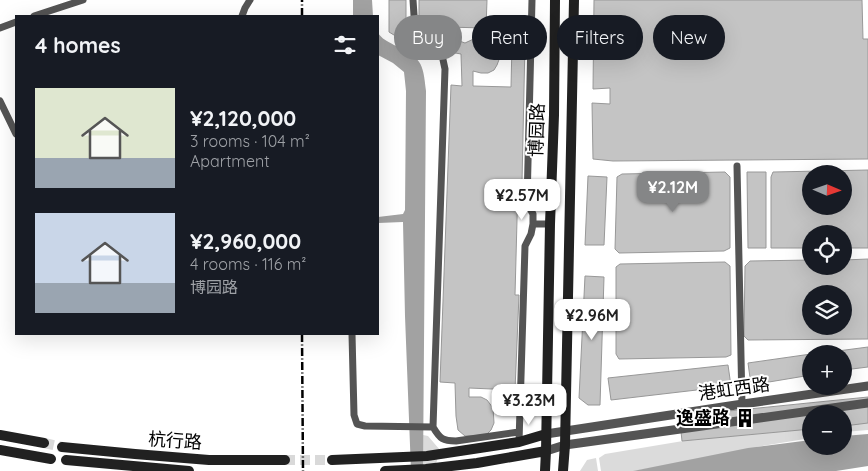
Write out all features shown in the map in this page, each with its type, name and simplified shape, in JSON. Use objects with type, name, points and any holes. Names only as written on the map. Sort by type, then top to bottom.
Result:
[{"type":"main road","name":"博园路","points":[[545,471],[555,0]]},
{"type":"main road","name":"博园路","points":[[563,471],[574,0]]},
{"type":"main road","points":[[332,460],[427,456],[519,437],[546,434]]},
{"type":"main road","points":[[0,435],[44,442]]},
{"type":"main road","name":"杭行路","points":[[62,447],[209,460],[285,460]]},
{"type":"main road","points":[[0,450],[51,459]]},
{"type":"main road","points":[[385,471],[426,469],[477,463],[546,451]]},
{"type":"main road","name":"杭行路","points":[[66,460],[188,471]]},
{"type":"street","points":[[37,15],[83,0]]},
{"type":"street","points":[[242,15],[250,0]]},
{"type":"street","points":[[414,0],[416,24],[442,55],[445,69],[429,427]]},
{"type":"street","points":[[352,335],[354,415],[357,424],[365,426],[429,427],[446,441],[519,437],[525,246],[531,234],[533,224],[533,214],[527,203],[532,0]]},
{"type":"street","points":[[0,28],[15,22]]},
{"type":"street","points":[[0,101],[15,132]]},
{"type":"street","points":[[737,166],[742,404]]},
{"type":"street","points":[[533,224],[550,224]]},
{"type":"street","name":"港虹西路","points":[[546,434],[868,386]]},
{"type":"street","name":"港虹西路","points":[[546,451],[565,445],[868,403]]},
{"type":"shaded area","points":[[353,0],[372,0],[373,15],[353,15]]},
{"type":"shaded area","points":[[379,34],[394,45],[394,60],[417,60],[424,73],[426,91],[423,471],[411,471],[403,222],[379,223],[379,217],[403,214],[405,210],[406,91],[404,72],[379,56]]},
{"type":"shaded area","points":[[868,422],[868,430],[852,431],[852,425]]},
{"type":"shaded area","points":[[779,425],[793,427],[802,425],[802,439],[756,447],[749,451],[634,471],[601,471],[599,458],[605,454]]},
{"type":"shaded area","points":[[868,434],[868,466],[836,471],[633,471],[748,448],[802,441],[802,455],[852,455],[852,435]]},
{"type":"shaded area","points":[[423,435],[428,436],[440,450],[436,464],[423,471]]},
{"type":"shaded area","points":[[596,458],[598,471],[580,471],[587,460]]},
{"type":"building","points":[[389,0],[406,0],[406,15],[394,15],[394,35],[389,32]]},
{"type":"building","points":[[419,0],[487,0],[486,15],[472,15],[472,28],[462,27],[462,15],[419,15]]},
{"type":"building","points":[[594,0],[862,0],[863,39],[868,39],[868,159],[613,161],[593,159],[592,103],[610,104],[610,88],[593,89],[593,60],[643,60],[643,15],[594,15]]},
{"type":"building","points":[[472,40],[472,60],[499,60],[494,70],[488,73],[473,71],[473,86],[511,87],[512,60],[525,60],[522,182],[518,183],[515,295],[519,295],[515,390],[469,388],[469,397],[481,397],[487,400],[493,408],[494,423],[486,435],[465,436],[458,430],[455,383],[440,382],[451,85],[462,86],[462,42],[465,43]]},
{"type":"building","points":[[852,170],[868,170],[868,248],[852,248],[852,225],[802,225],[802,248],[771,248],[771,177],[773,172],[802,171],[802,215],[852,215]]},
{"type":"building","points":[[725,172],[730,177],[730,248],[724,251],[619,253],[615,249],[617,177],[622,174]]},
{"type":"building","points":[[747,172],[766,172],[766,248],[748,248]]},
{"type":"building","points":[[588,176],[607,177],[604,245],[585,245]]},
{"type":"building","points":[[868,259],[868,339],[748,340],[744,336],[745,266],[750,261],[802,260],[802,275],[852,275],[852,260]]},
{"type":"building","points":[[725,262],[730,266],[731,355],[726,357],[619,359],[616,354],[616,267],[620,264]]},
{"type":"building","points":[[585,276],[604,277],[600,405],[588,405],[579,398]]},
{"type":"building","points":[[868,347],[868,367],[852,369],[852,349]]},
{"type":"building","points":[[802,355],[802,376],[751,385],[748,363]]},
{"type":"building","points":[[728,365],[731,386],[611,400],[608,378]]},
{"type":"building","name":"逸盛路","points":[[868,397],[868,423],[852,425],[852,405],[802,405],[802,430],[682,441],[679,413],[729,411]]},
{"type":"tunnel","points":[[44,443],[62,447]]},
{"type":"tunnel","points":[[285,460],[332,460]]},
{"type":"railway","points":[[302,0],[302,15]]},
{"type":"railway","points":[[302,335],[303,471]]},
{"type":"place","name":"逸盛路","points":[[745,418]]}]
